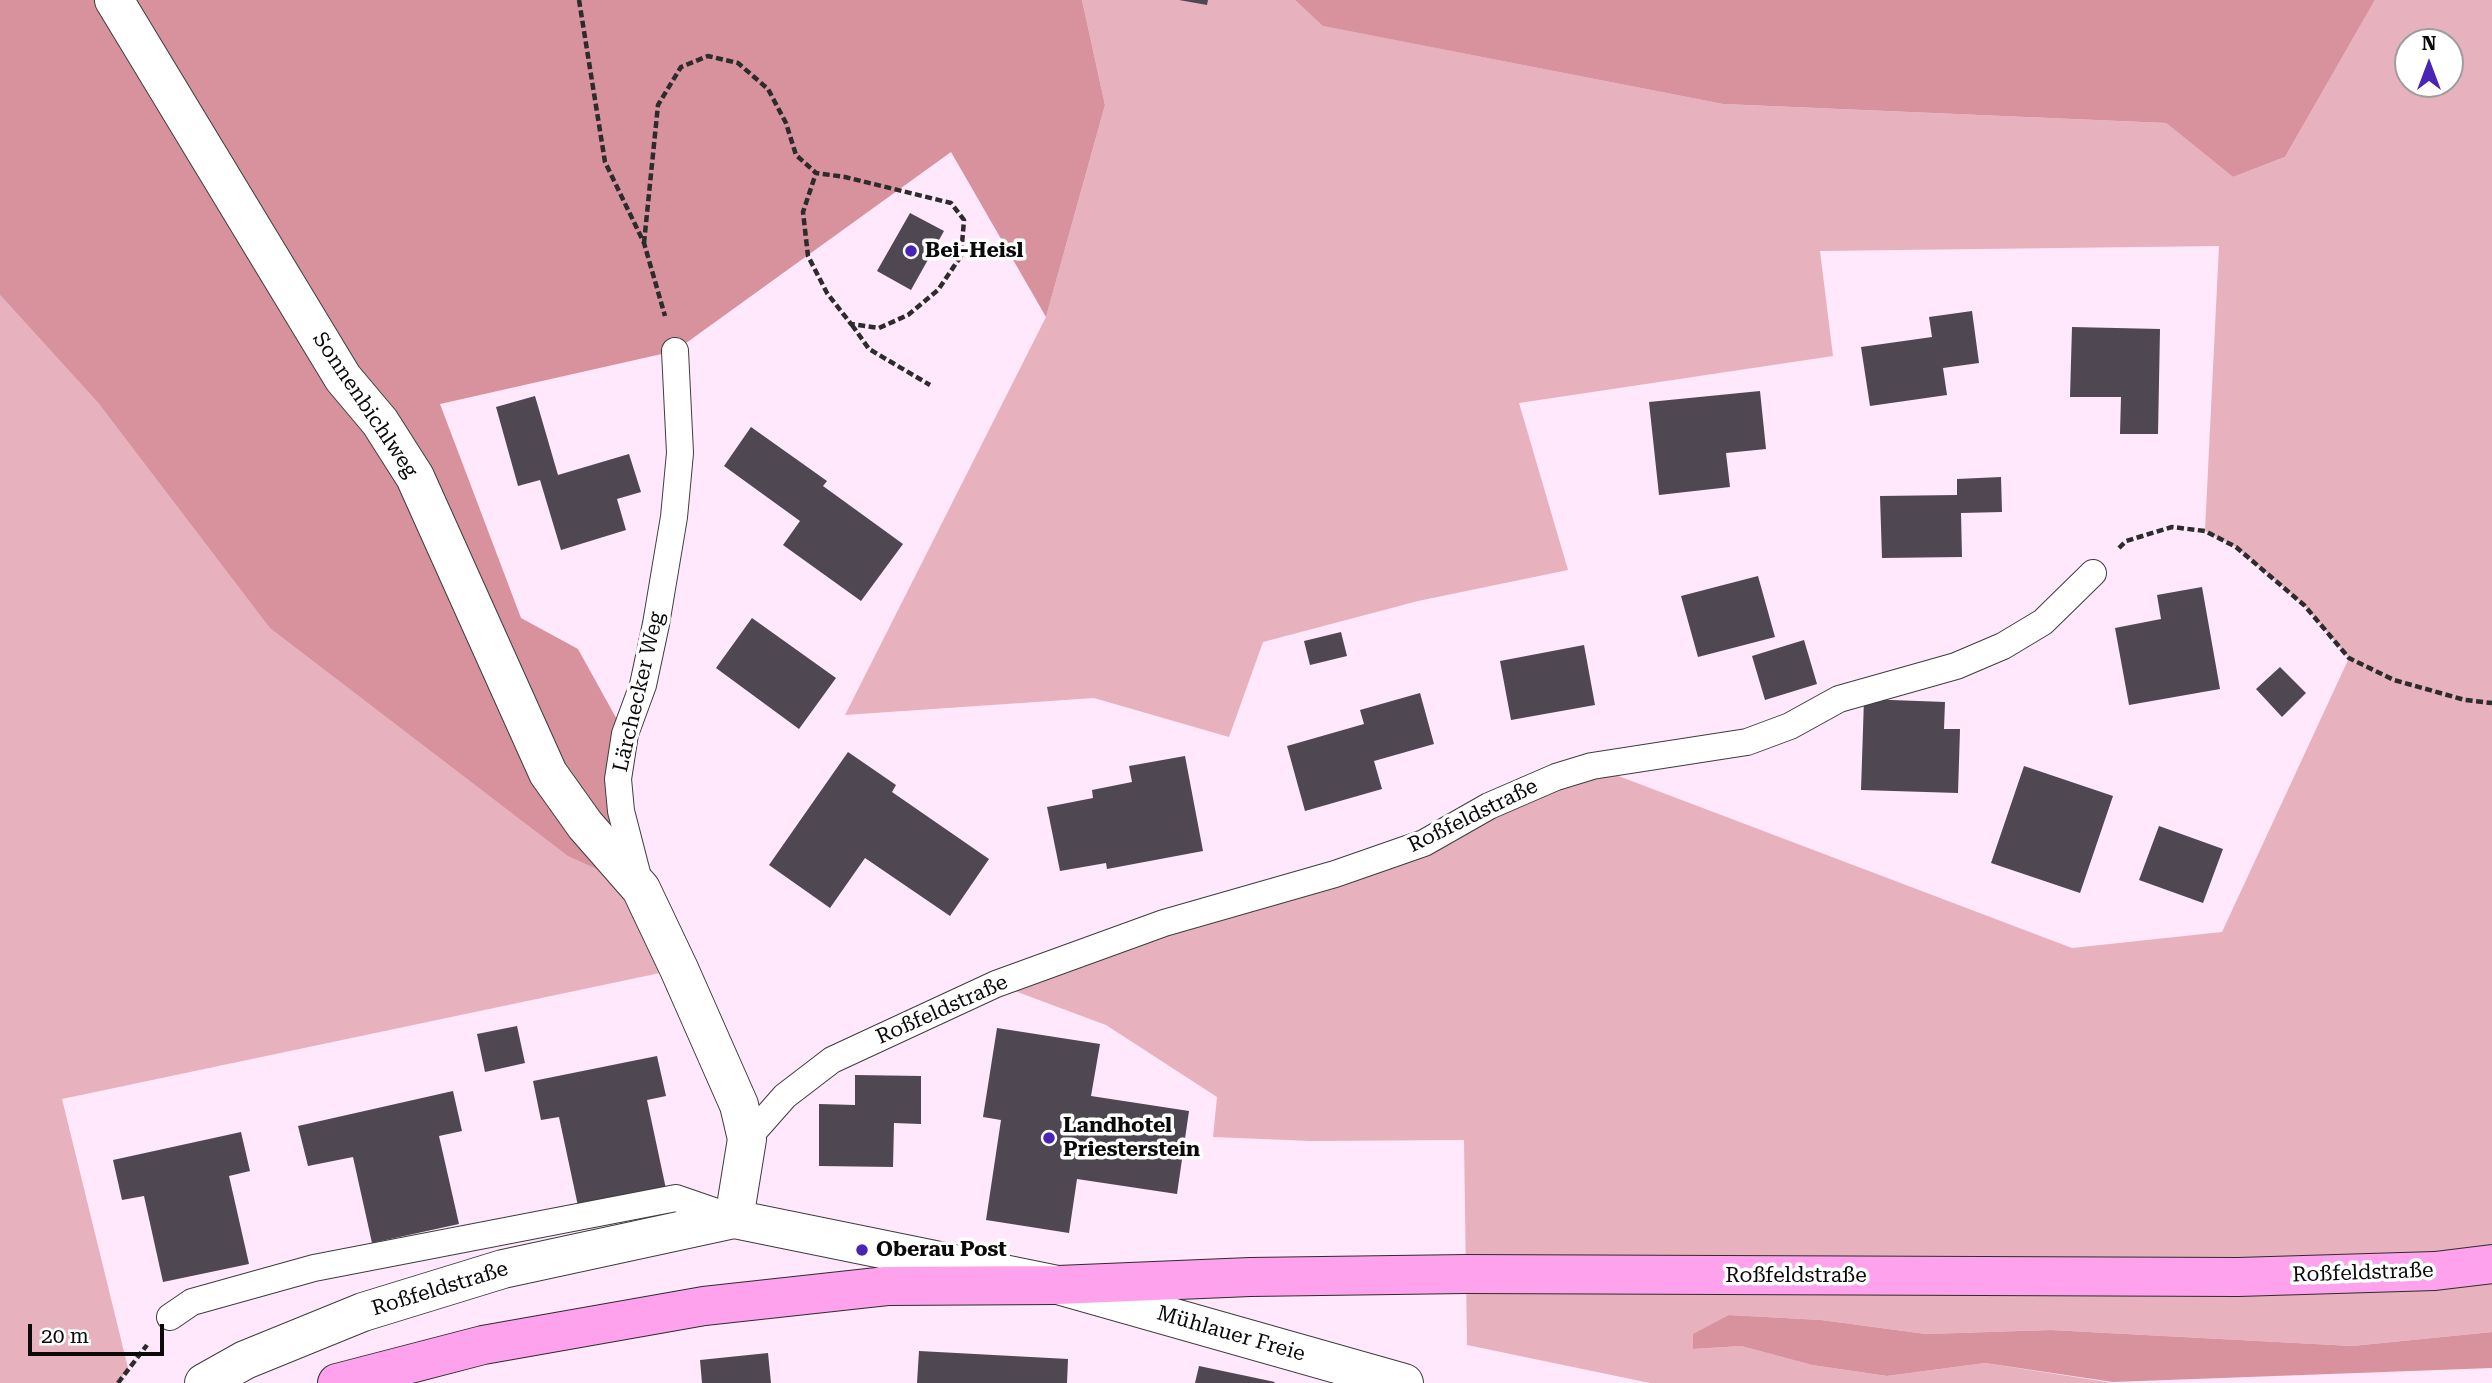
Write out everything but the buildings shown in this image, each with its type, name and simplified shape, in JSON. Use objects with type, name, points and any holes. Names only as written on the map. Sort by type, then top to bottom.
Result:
[{"type":"main road","name":"Roßfeldstraße","points":[[337,1383],[483,1345],[704,1306],[887,1286],[1058,1285],[1250,1277],[1466,1274],[2238,1277],[2435,1271],[2492,1264]]},
{"type":"street","name":"Sonnenbichlweg","points":[[114,0],[343,378],[380,422],[415,477],[548,773],[585,825],[641,890]]},
{"type":"street","name":"Lärchecker Weg","points":[[641,890],[739,1105],[747,1139],[734,1219]]},
{"type":"street","name":"Roßfeldstraße","points":[[204,1383],[245,1360],[376,1308],[503,1269],[734,1219],[1058,1285]]},
{"type":"street","name":"Mühlauer Freie","points":[[1058,1285],[1404,1383]]},
{"type":"lane","name":"Lärchecker Weg","points":[[641,890],[621,811],[618,779],[625,734],[643,685],[674,517],[680,453],[675,351]]},
{"type":"lane","name":"Roßfeldstraße","points":[[747,1139],[785,1096],[832,1060],[996,984],[1164,923],[1335,874],[1424,843],[1489,806],[1556,777],[1592,766],[1747,742],[1790,726],[1839,699],[1956,666],[2003,646],[2043,622],[2094,573]]},
{"type":"lane","points":[[170,1317],[192,1302],[314,1268],[676,1198],[734,1219]]},
{"type":"path","points":[[579,0],[606,162],[644,243],[675,351]]},
{"type":"path","points":[[644,243],[658,105],[681,67],[708,56],[738,63],[768,89],[786,123],[796,155],[816,173],[951,203],[964,220],[961,256],[939,290],[908,315],[879,328],[851,324]]},
{"type":"path","points":[[816,173],[803,212],[808,256],[827,293],[869,349],[930,385]]},
{"type":"path","points":[[2094,573],[2126,541],[2172,527],[2205,531],[2236,547],[2304,605],[2349,658],[2394,680],[2465,700],[2492,703]]},
{"type":"path","points":[[118,1383],[128,1368]]},
{"type":"shaded area","points":[[0,0],[1082,0],[1105,105],[1046,317],[951,152],[675,351],[440,404],[521,618],[578,649],[625,734],[641,889],[568,856],[270,628],[100,405],[0,295]]},
{"type":"shaded area","points":[[1082,0],[1295,0],[1324,26],[1723,104],[2166,123],[2233,177],[2285,157],[2375,0],[2492,0],[2492,1332],[2352,1346],[2051,1330],[1926,1334],[1821,1320],[1729,1315],[1693,1349],[1741,1346],[1812,1365],[1887,1376],[1985,1363],[2113,1383],[1650,1383],[1467,1345],[1464,1140],[1311,1141],[1213,1137],[1217,1097],[1106,1025],[996,984],[1335,874],[1592,766],[2072,948],[2222,932],[2349,658],[2304,605],[2236,547],[2205,531],[2219,246],[1820,251],[1833,356],[1519,403],[1568,570],[1418,601],[1263,642],[1229,737],[1094,698],[845,715],[1046,317],[1105,105]]},
{"type":"shaded area","points":[[1295,0],[2375,0],[2285,157],[2233,177],[2166,123],[1723,104],[1323,26]]},
{"type":"shaded area","points":[[0,295],[100,405],[641,889],[679,969],[62,1099],[128,1368],[118,1383],[0,1383]]},
{"type":"shaded area","points":[[1729,1315],[1821,1320],[1926,1334],[2051,1330],[2352,1346],[2492,1332],[2492,1368],[2113,1382],[1985,1363],[1887,1376],[1812,1365],[1741,1346],[1693,1349],[1693,1334]]},
{"type":"place","name":"Bei-Heisl","points":[[911,251]]},
{"type":"place","name":"Landhotel Priesterstein","points":[[1049,1138]]},
{"type":"place","name":"Oberau Post","points":[[862,1250]]}]
